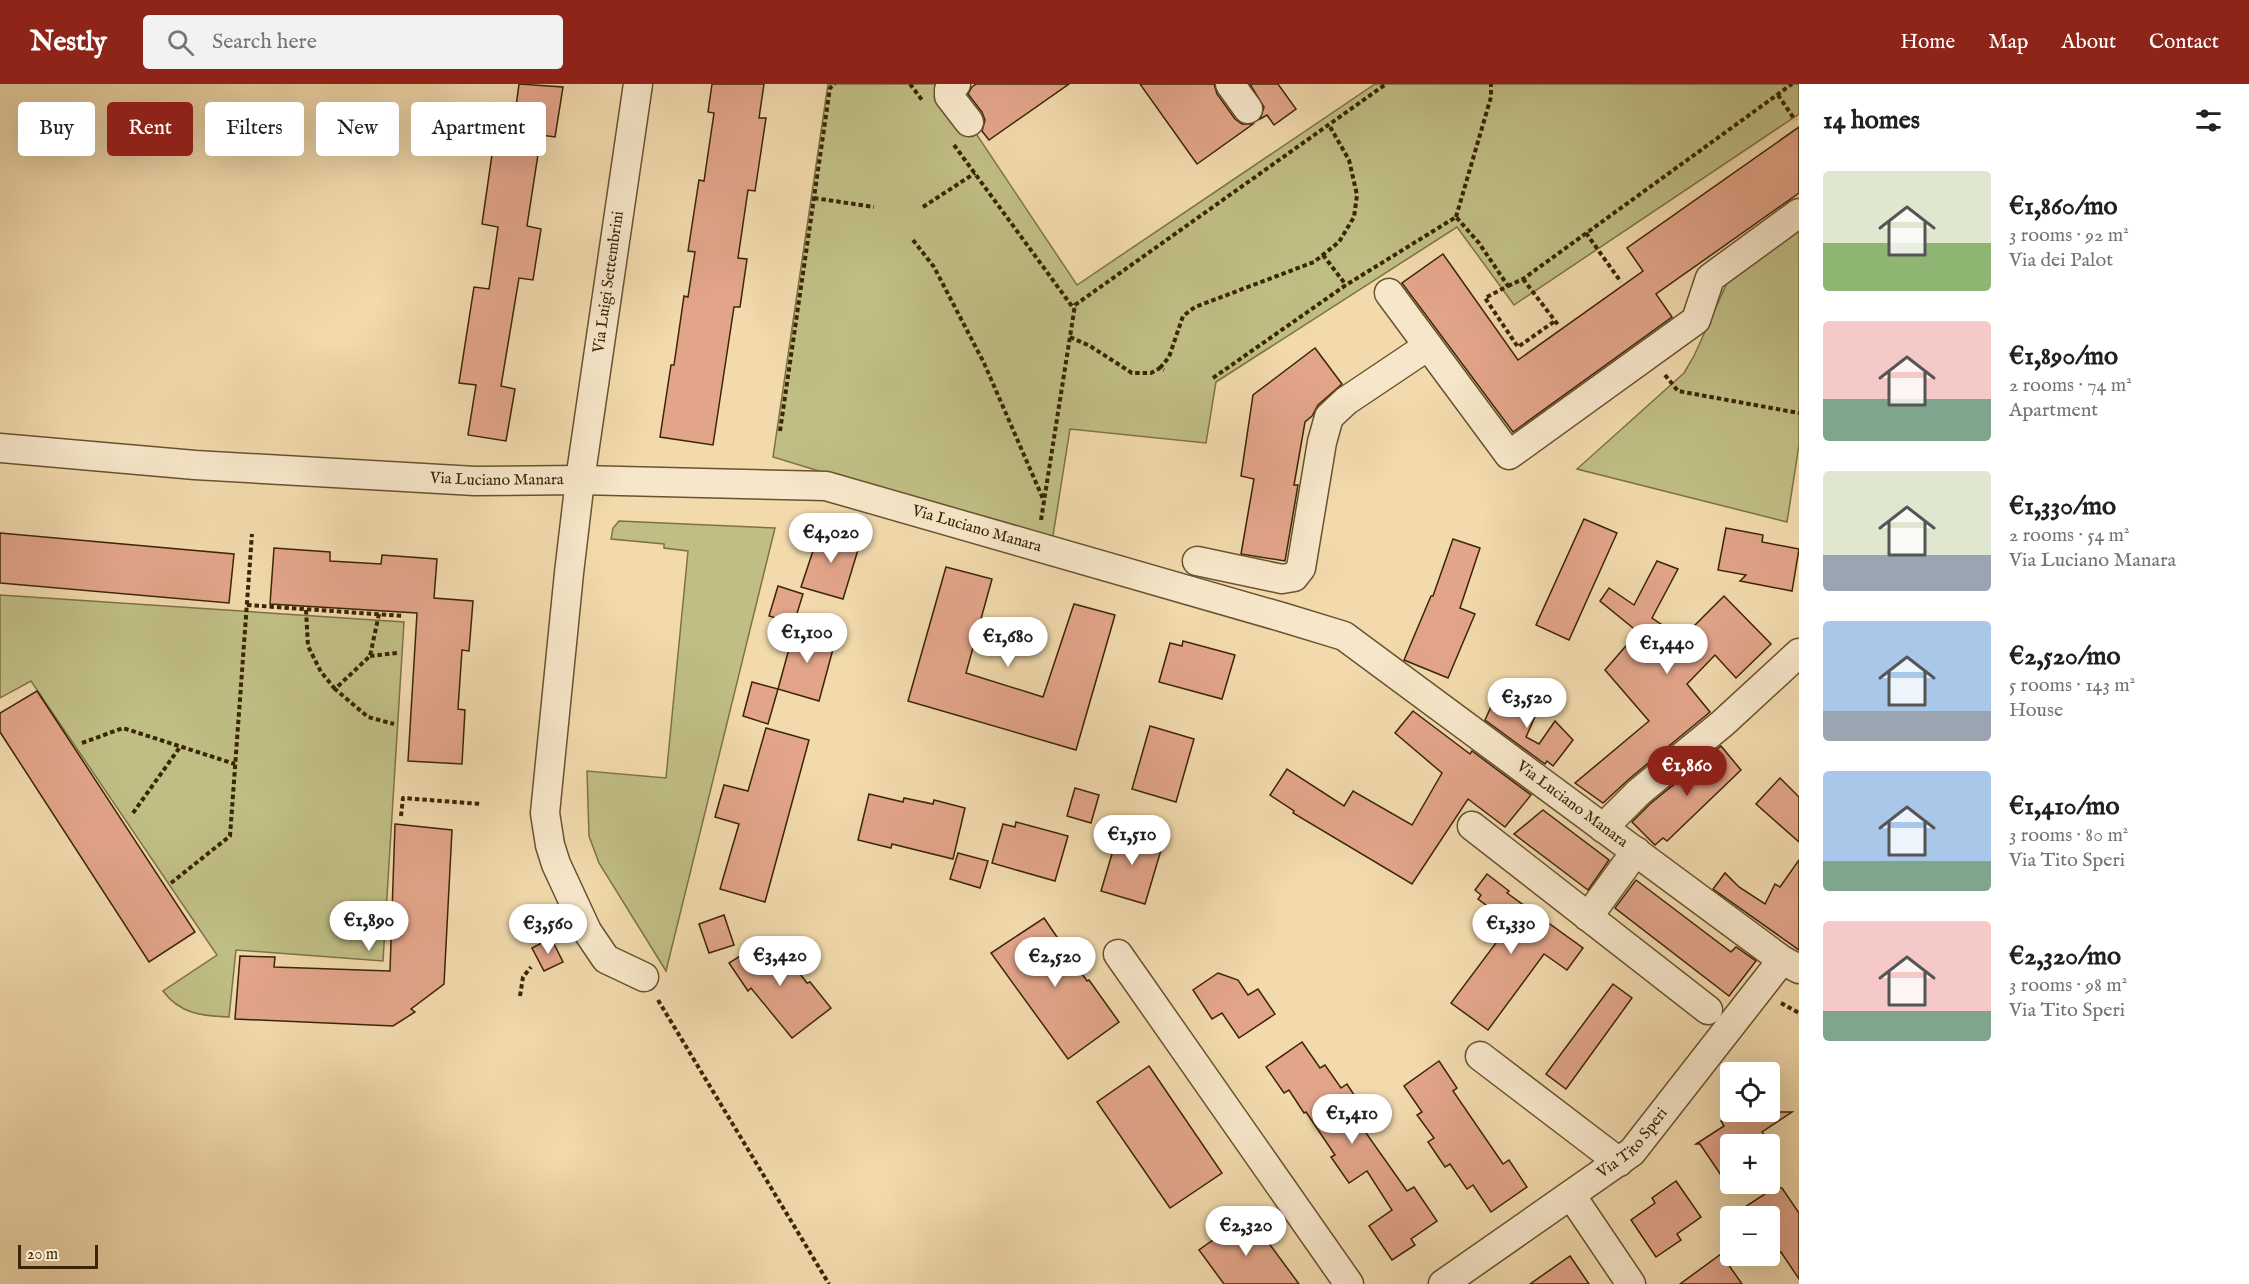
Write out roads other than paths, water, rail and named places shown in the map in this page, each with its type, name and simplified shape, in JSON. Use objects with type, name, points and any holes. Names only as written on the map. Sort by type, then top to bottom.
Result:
[{"type":"street","name":"Via Luigi Settembrini","points":[[638,84],[580,480],[545,813],[550,845],[556,864],[588,931],[606,959],[644,977]]},
{"type":"street","points":[[956,84],[949,90],[949,96],[959,130]]},
{"type":"street","points":[[1230,84],[1248,109]]},
{"type":"street","points":[[1389,293],[1509,455],[1696,320],[1710,278],[1799,213]]},
{"type":"street","points":[[1197,561],[1282,579],[1294,577],[1301,568],[1322,442],[1329,417],[1346,401],[1428,346]]},
{"type":"street","name":"Via Luciano Manara","points":[[0,448],[195,465],[475,481],[580,480],[826,486],[1344,636],[1791,965]]},
{"type":"street","points":[[1604,828],[1639,792],[1723,723],[1799,653]]},
{"type":"street","points":[[1472,826],[1708,1010]]},
{"type":"street","points":[[1588,917],[1636,852]]},
{"type":"street","points":[[1118,954],[1349,1284]]},
{"type":"street","name":"Via Tito Speri","points":[[1443,1284],[1632,1152],[1791,965]]},
{"type":"street","points":[[1480,1056],[1619,1162]]},
{"type":"street","points":[[1571,1195],[1631,1284]]}]
